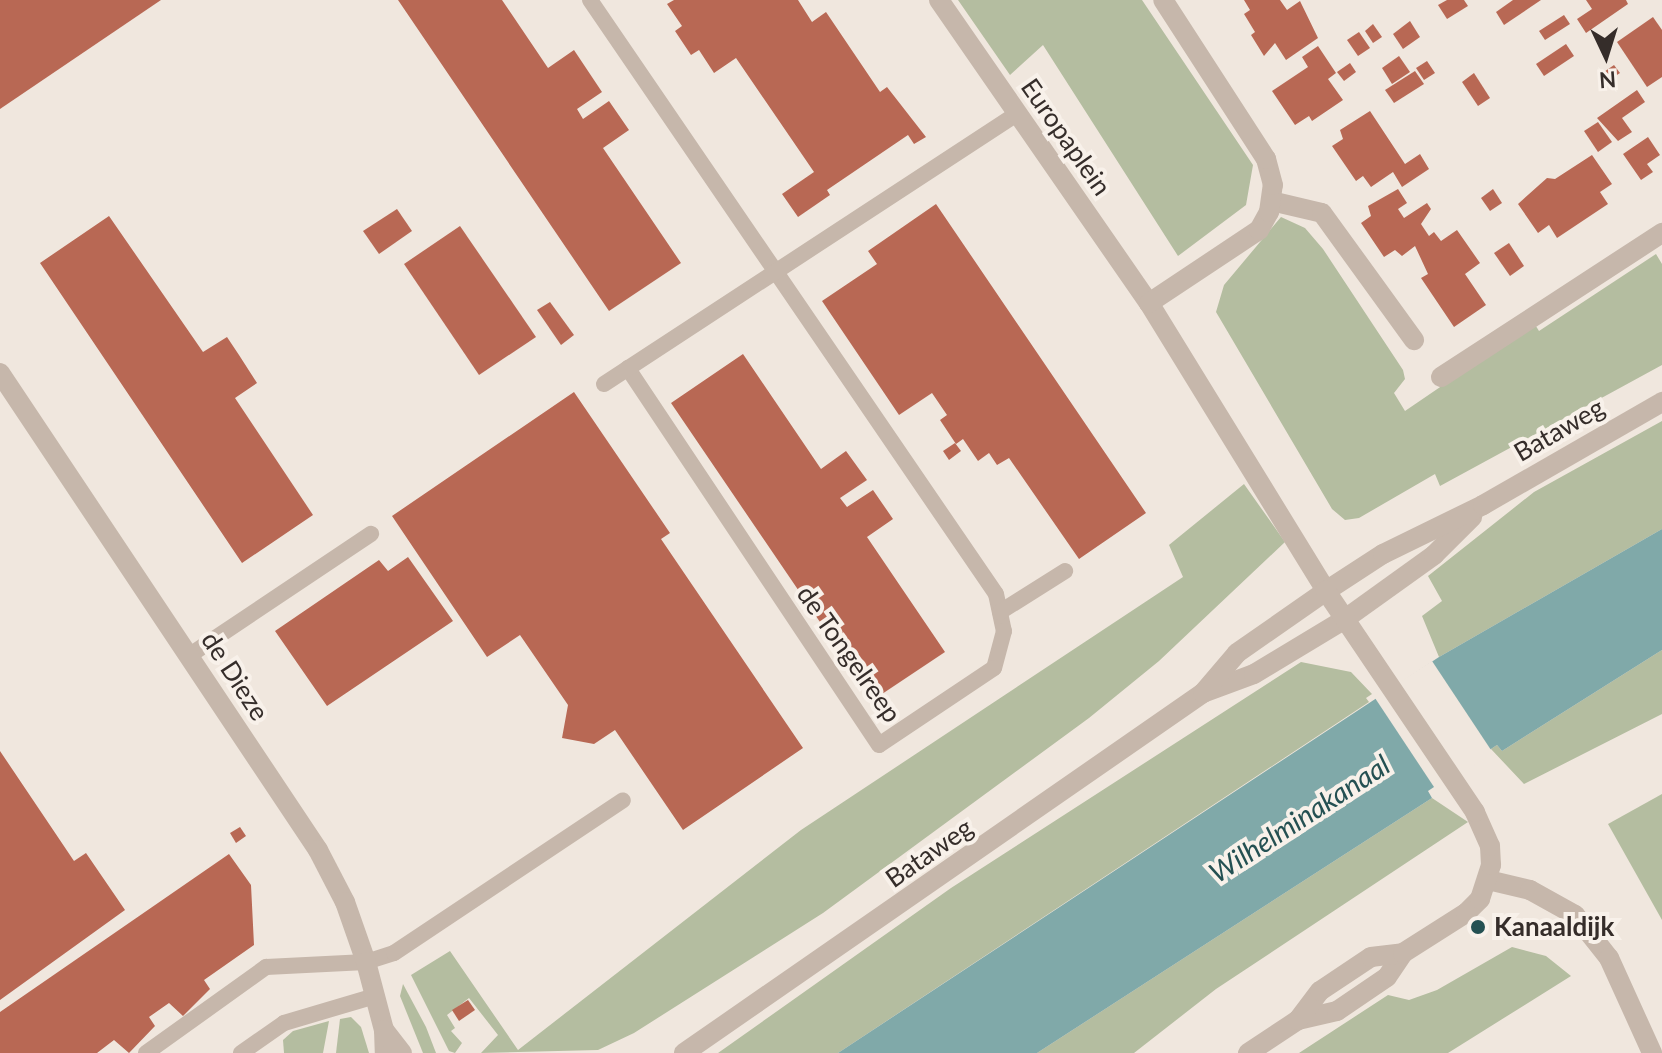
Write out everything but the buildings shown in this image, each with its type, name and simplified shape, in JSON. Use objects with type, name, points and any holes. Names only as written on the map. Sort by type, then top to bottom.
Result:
[{"type":"street","name":"Europaplein","points":[[939,0],[1149,303],[1326,591]]},
{"type":"street","points":[[1149,303],[1259,230],[1271,201],[1266,159],[1173,4]]},
{"type":"street","points":[[1271,201],[1322,213],[1414,340]]},
{"type":"street","points":[[1441,377],[1662,233]]},
{"type":"street","name":"de Dieze","points":[[0,373],[318,850],[345,902],[366,962],[384,1030],[385,1053]]},
{"type":"street","name":"Bataweg","points":[[1203,693],[1237,653],[1383,554],[1483,505],[1662,402]]},
{"type":"street","name":"Bataweg","points":[[684,1053],[1203,693],[1254,674],[1345,619],[1434,555],[1483,505]]},
{"type":"street","points":[[1248,1053],[1298,1020],[1337,1011],[1387,977],[1403,953],[1466,913],[1488,880],[1490,846],[1475,812],[1326,591]]},
{"type":"street","points":[[1488,880],[1530,890],[1575,915],[1609,958],[1652,1053]]},
{"type":"street","name":"de Dieze","points":[[384,1030],[402,1053]]},
{"type":"lane","name":"de Tongelreep","points":[[590,0],[996,594],[1004,631],[994,668],[879,745],[628,368]]},
{"type":"lane","points":[[604,384],[773,268],[1017,114]]},
{"type":"lane","points":[[190,655],[371,534]]},
{"type":"lane","points":[[1000,612],[1065,571]]},
{"type":"lane","points":[[146,1053],[266,967],[366,962],[394,953],[623,800]]},
{"type":"lane","points":[[241,1053],[284,1023],[375,996]]},
{"type":"green space","points":[[958,0],[1142,0],[1253,165],[1246,205],[1178,256],[1043,45],[1010,75]]},
{"type":"green space","points":[[1281,217],[1305,228],[1323,249],[1403,370],[1405,379],[1394,393],[1405,411],[1534,323],[1539,331],[1656,254],[1662,264],[1662,365],[1440,486],[1435,474],[1359,518],[1345,520],[1332,509],[1216,312],[1224,285]]},
{"type":"green space","points":[[1662,421],[1662,529],[1439,657],[1422,616],[1442,601],[1428,576],[1534,492]]},
{"type":"green space","points":[[1244,484],[1285,542],[1159,661],[1089,718],[823,913],[634,1033],[598,1050],[481,1053],[498,1035],[469,998],[447,1015],[455,1028],[451,1031],[462,1043],[455,1053],[449,1051],[411,975],[450,951],[518,1050],[801,830],[1183,577],[1169,545]]},
{"type":"green space","points":[[1662,650],[1662,714],[1524,784],[1491,749],[1497,745],[1502,751]]},
{"type":"green space","points":[[1301,662],[1351,672],[1372,694],[1366,698],[1369,702],[838,1053],[718,1053],[951,888]]},
{"type":"green space","points":[[1662,794],[1662,920],[1608,824]]},
{"type":"green space","points":[[1432,798],[1468,822],[1216,989],[1134,1053],[1037,1053]]},
{"type":"green space","points":[[1512,947],[1546,956],[1571,976],[1448,1053],[1299,1053],[1388,995],[1409,1000],[1437,990]]},
{"type":"green space","points":[[403,984],[436,1053],[423,1053],[400,996]]},
{"type":"green space","points":[[351,1017],[361,1027],[369,1053],[336,1053],[340,1019]]},
{"type":"green space","points":[[329,1021],[323,1053],[284,1053],[283,1040],[293,1031]]},
{"type":"water","name":"Wilhelminakanaal","points":[[1662,529],[1662,650],[1502,751],[1497,745],[1428,791],[1432,798],[1037,1053],[838,1053],[1439,657]]},
{"type":"pier","points":[[1432,661],[1493,753],[1436,790],[1375,698]]},
{"type":"place","name":"Kanaaldijk","points":[[1478,927]]}]
